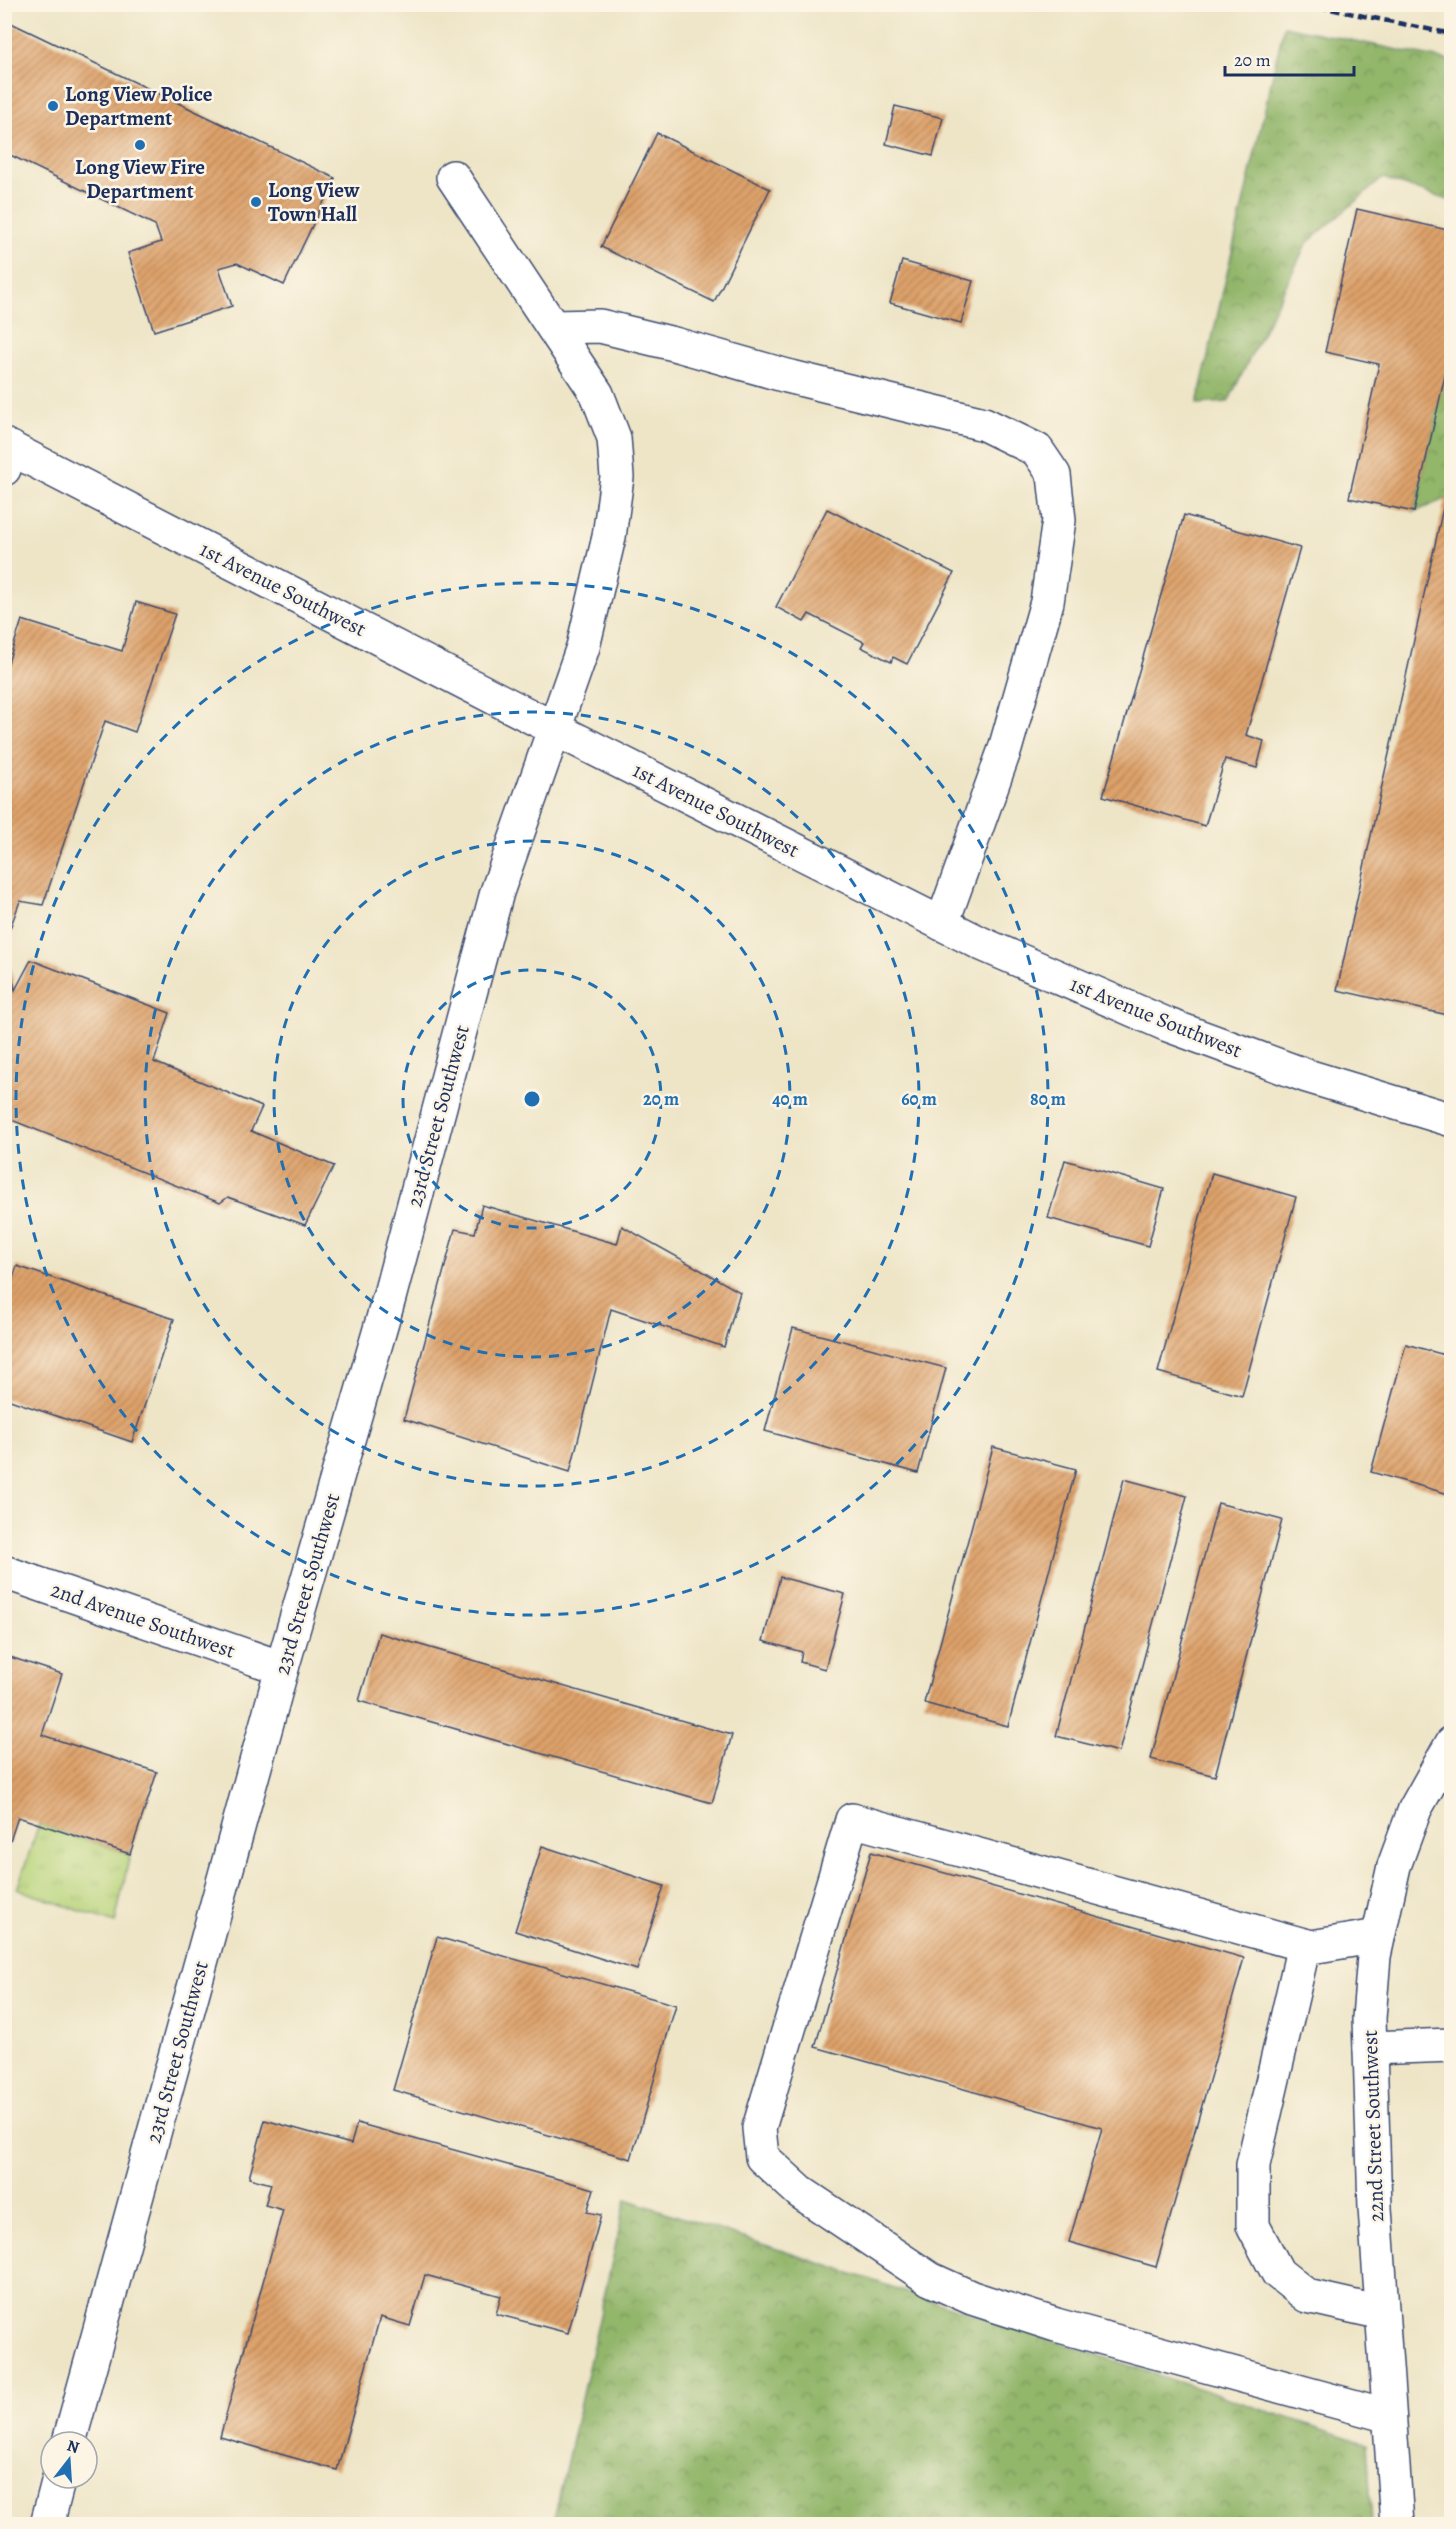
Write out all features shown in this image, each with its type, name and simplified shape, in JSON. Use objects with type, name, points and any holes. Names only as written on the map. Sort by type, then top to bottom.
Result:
[{"type":"street","name":"23rd Street Southwest","points":[[72,2430],[282,1668],[389,1298],[497,892],[583,647],[609,537],[617,477],[614,438],[597,394],[453,177]]},
{"type":"street","points":[[553,327],[600,326],[787,376],[984,424],[1037,450],[1054,475],[1059,520],[1047,602],[1005,749],[942,924]]},
{"type":"street","name":"1st Avenue Southwest","points":[[6,454],[982,944],[1168,1025],[1307,1076],[1452,1120]]},
{"type":"street","name":"2nd Avenue Southwest","points":[[4,1572],[282,1668]]},
{"type":"street","name":"22nd Street Southwest","points":[[1397,2524],[1375,2208],[1369,2018],[1374,1956],[1394,1866],[1415,1809],[1441,1786],[1452,1743]]},
{"type":"street","points":[[1378,1936],[1311,1947],[852,1820],[759,2128],[762,2157],[800,2192],[930,2279],[972,2298],[1056,2325],[1389,2416]]},
{"type":"street","points":[[1304,1945],[1253,2166],[1252,2226],[1278,2274],[1308,2296],[1382,2313]]},
{"type":"street","points":[[1370,2048],[1452,2045]]},
{"type":"street","points":[[46,2524],[56,2490]]},
{"type":"green space","points":[[1284,26],[1451,61],[1451,201],[1383,178],[1307,243],[1228,402],[1197,404]]},
{"type":"green space","points":[[1451,345],[1451,501],[1445,499],[1414,512]]},
{"type":"green space","points":[[39,1824],[130,1854],[115,1923],[17,1889]]},
{"type":"green space","points":[[626,2199],[1367,2444],[1372,2524],[553,2524]]},
{"type":"building","points":[[9,22],[335,178],[284,285],[237,263],[219,268],[232,306],[154,331],[128,253],[161,242],[155,225],[4,152],[4,32]]},
{"type":"building","points":[[895,106],[943,118],[933,156],[886,144]]},
{"type":"building","points":[[657,133],[770,189],[714,302],[601,247]]},
{"type":"building","points":[[1357,209],[1452,231],[1452,345],[1414,512],[1349,498],[1379,364],[1325,352]]},
{"type":"building","points":[[902,261],[973,281],[961,323],[890,303]]},
{"type":"building","points":[[1445,499],[1452,501],[1452,1016],[1337,990]]},
{"type":"building","points":[[827,509],[954,573],[907,664],[893,657],[891,662],[861,647],[864,642],[809,614],[804,622],[776,607]]},
{"type":"building","points":[[1184,515],[1300,548],[1246,735],[1264,741],[1257,768],[1225,759],[1205,826],[1103,796]]},
{"type":"building","points":[[136,602],[175,614],[135,732],[105,721],[43,905],[20,901],[5,942],[15,990],[31,960],[170,1013],[154,1062],[262,1107],[251,1131],[334,1166],[305,1225],[228,1197],[220,1203],[4,1117],[4,675],[22,620],[122,651]]},
{"type":"building","points":[[1065,1160],[1164,1189],[1148,1246],[1048,1218]]},
{"type":"building","points":[[1212,1173],[1296,1197],[1242,1396],[1158,1372]]},
{"type":"building","points":[[482,1205],[617,1244],[622,1226],[740,1292],[724,1347],[611,1309],[570,1472],[404,1419],[455,1229],[475,1233]]},
{"type":"building","points":[[17,1266],[174,1319],[132,1442],[4,1398],[4,1288],[9,1290]]},
{"type":"building","points":[[793,1328],[946,1368],[918,1473],[765,1431]]},
{"type":"building","points":[[1406,1344],[1452,1357],[1452,1495],[1371,1472]]},
{"type":"building","points":[[993,1447],[1076,1469],[1008,1726],[924,1703]]},
{"type":"building","points":[[1124,1479],[1187,1496],[1119,1752],[1056,1736]]},
{"type":"building","points":[[1218,1503],[1282,1520],[1215,1776],[1151,1759]]},
{"type":"building","points":[[780,1577],[845,1594],[825,1669],[800,1662],[802,1652],[763,1641]]},
{"type":"building","points":[[379,1633],[732,1735],[712,1803],[359,1701]]},
{"type":"building","points":[[4,1655],[62,1674],[42,1735],[157,1772],[130,1854],[18,1817],[10,1841],[4,1839]]},
{"type":"building","points":[[542,1846],[664,1886],[637,1970],[515,1931]]},
{"type":"building","points":[[871,1852],[1244,1958],[1156,2267],[1069,2242],[1102,2128],[815,2047]]},
{"type":"building","points":[[437,1937],[676,2005],[631,2159],[393,2090]]},
{"type":"building","points":[[265,2120],[351,2144],[357,2123],[594,2189],[587,2212],[601,2215],[568,2333],[496,2314],[501,2296],[425,2275],[410,2326],[380,2317],[337,2470],[220,2437],[283,2210],[265,2205],[271,2184],[249,2178]]},
{"type":"railway","points":[[1305,4],[1452,34]]},
{"type":"place","name":"Long View Police Department","points":[[53,106]]},
{"type":"place","name":"Long View Fire Department","points":[[140,145]]},
{"type":"place","name":"Long View Town Hall","points":[[256,202]]}]
